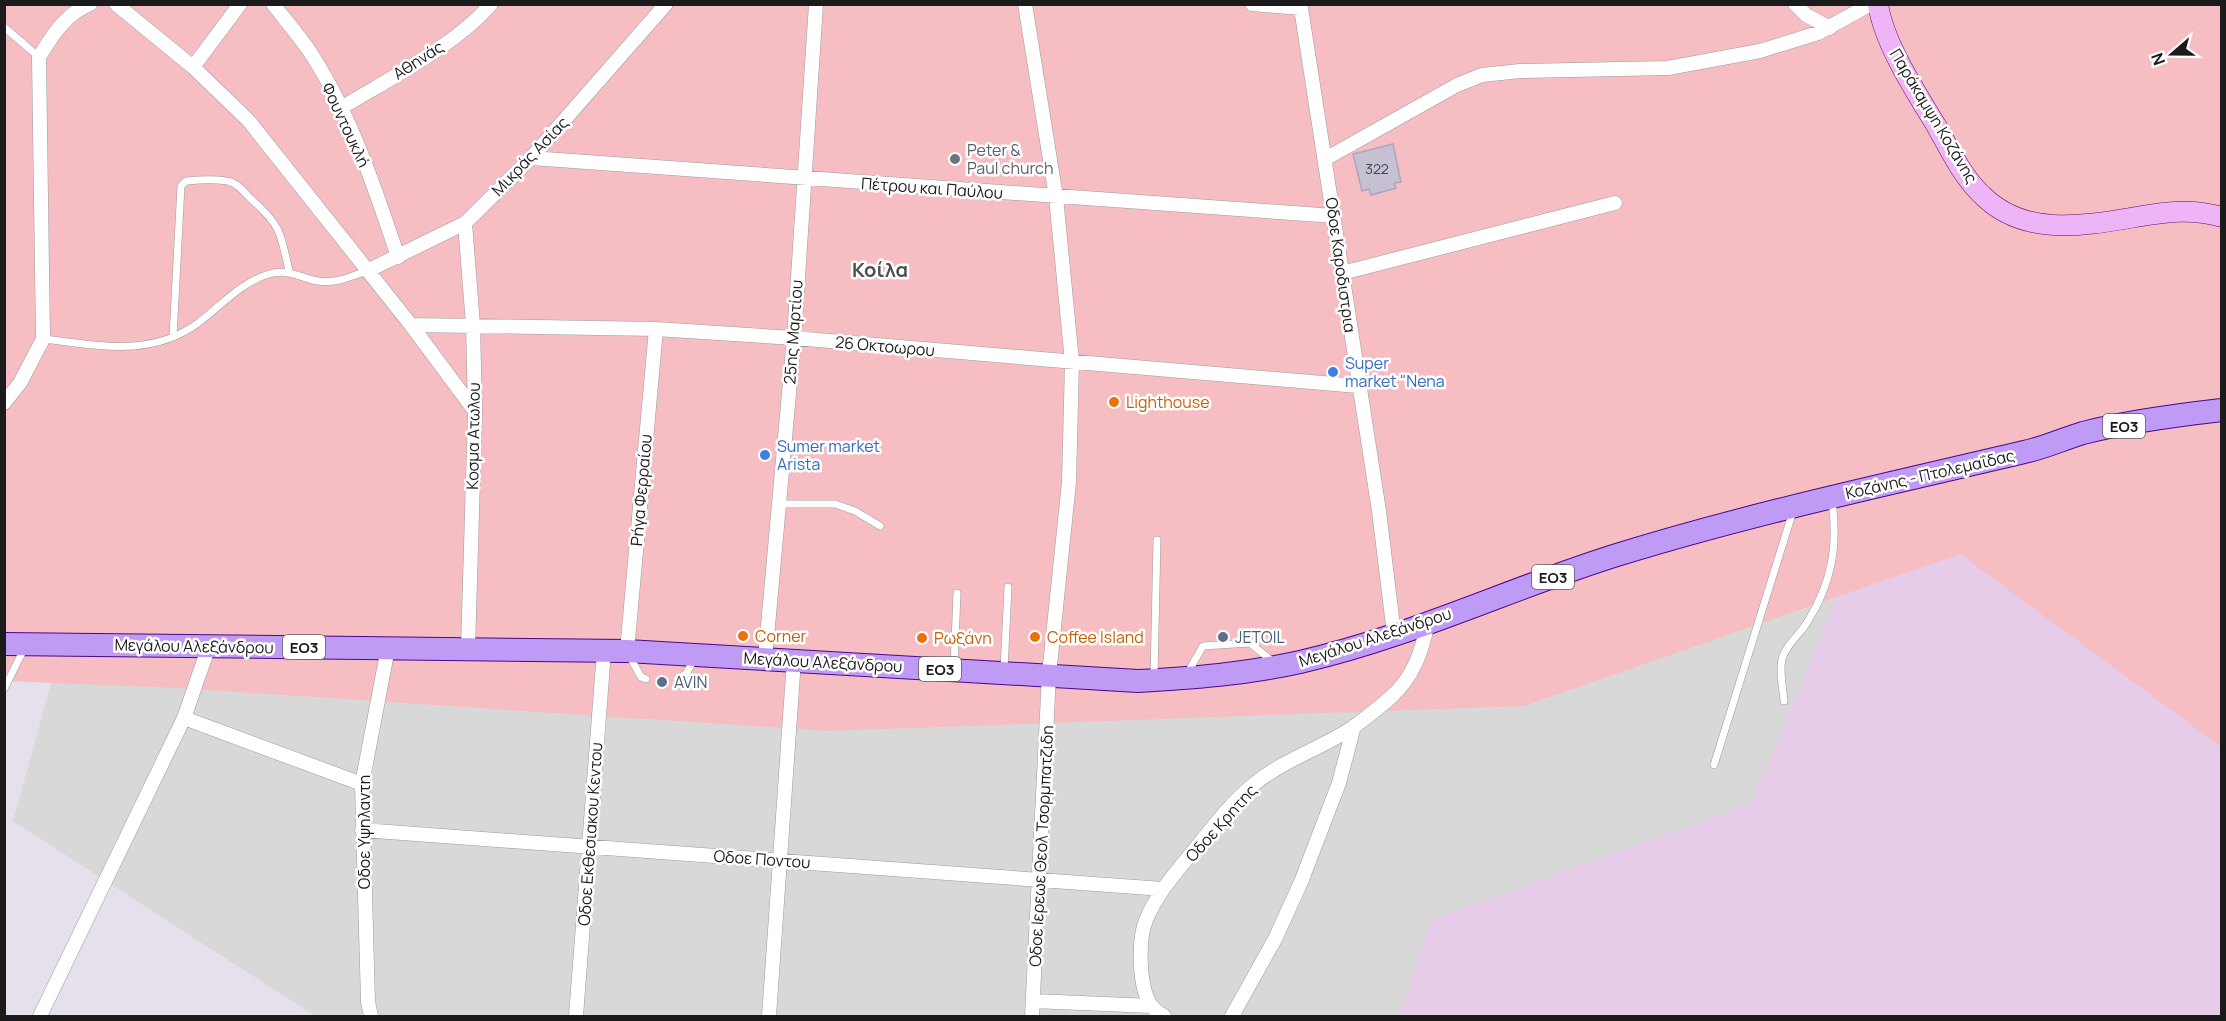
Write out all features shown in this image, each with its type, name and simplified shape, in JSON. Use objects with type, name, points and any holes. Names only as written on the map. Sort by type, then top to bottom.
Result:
[{"type":"main road","name":"Παράκαμψη Κοζάνης","points":[[1878,4],[1888,39],[1962,171],[1981,194],[2008,214],[2027,222],[2055,226],[2102,222],[2158,212],[2200,212],[2222,217]]},
{"type":"main road","name":"Κοζάνης - Πτολεμαΐδας","points":[[1831,496],[2028,452],[2084,433],[2222,410]]},
{"type":"main road","name":"Κοζάνης - Πτολεμαΐδας","points":[[2028,452],[2087,446],[2180,429],[2222,424]]},
{"type":"main road","name":"Μεγάλου Αλεξάνδρου","points":[[15,644],[627,651],[1050,675],[1154,680],[1184,679],[1258,671],[1302,662],[1394,634],[1617,554],[1831,496]]},
{"type":"street","points":[[4,403],[20,383],[43,339],[39,57],[63,22],[90,4]]},
{"type":"street","points":[[116,4],[193,67],[248,120],[411,325],[475,411]]},
{"type":"street","points":[[193,67],[240,4]]},
{"type":"street","name":"Φουντουκλή","points":[[273,4],[312,55],[341,108],[377,194],[398,257]]},
{"type":"street","name":"Αθηνάς","points":[[341,108],[414,64],[453,37],[491,4]]},
{"type":"street","name":"Μικράς Ασίας","points":[[367,271],[465,223],[531,158],[666,4]]},
{"type":"street","name":"25ης Μαρτίου","points":[[765,659],[794,338],[816,4]]},
{"type":"street","name":"Oδοε Ιερεωε Θεολ Τσορμπατζιδη","points":[[1024,4],[1056,197],[1069,308],[1072,362],[1070,482],[1050,675],[1032,1017]]},
{"type":"street","points":[[1252,4],[1302,6]]},
{"type":"street","points":[[1795,4],[1806,15],[1830,28]]},
{"type":"street","points":[[1325,159],[1457,85],[1482,75],[1520,71],[1668,68],[1760,51],[1830,28],[1871,4]]},
{"type":"street","name":"Oδοε Καροδιστρια","points":[[1302,6],[1358,386],[1379,511],[1394,634]]},
{"type":"street","name":"Πέτρου και Παύλου","points":[[531,158],[1334,216]]},
{"type":"street","points":[[1342,273],[1615,203]]},
{"type":"street","name":"Κοσμα Ατωλου","points":[[465,223],[473,325],[475,411],[468,649]]},
{"type":"street","name":"26 Οκτοωρου","points":[[411,325],[656,329],[794,338],[1358,386]]},
{"type":"street","name":"Ρήγα Φερραίου","points":[[627,651],[656,329]]},
{"type":"street","name":"Oδοε Κρητης","points":[[1164,1017],[1152,1006],[1143,982],[1141,941],[1146,920],[1163,889],[1221,817],[1253,785],[1283,765],[1354,726],[1392,696],[1414,669],[1422,651],[1428,622]]},
{"type":"street","points":[[39,1017],[184,718],[209,646]]},
{"type":"street","name":"Oδοε Υψηλαντη","points":[[371,1017],[368,1002],[362,784],[388,648]]},
{"type":"street","name":"Oδοε Εκθεσιακου Κεντου","points":[[576,1017],[604,651]]},
{"type":"street","points":[[769,1017],[794,660]]},
{"type":"street","points":[[184,718],[362,784]]},
{"type":"street","points":[[1232,1017],[1275,939],[1301,882],[1339,783],[1354,726]]},
{"type":"street","name":"Oδοε Ποντου","points":[[362,831],[1163,889]]},
{"type":"street","points":[[1033,1001],[1152,1006]]},
{"type":"lane","points":[[4,27],[39,57]]},
{"type":"lane","points":[[172,337],[180,186],[186,181],[207,180],[233,183],[257,203],[274,221],[280,232],[290,271]]},
{"type":"lane","points":[[43,339],[130,348],[172,337],[198,323],[247,283],[273,272],[290,271],[318,281],[329,282],[367,271]]},
{"type":"lane","points":[[1784,701],[1782,663],[1785,652],[1808,622],[1824,588],[1833,558],[1835,528],[1831,496]]},
{"type":"lane","points":[[779,504],[836,504],[855,511],[879,526]]},
{"type":"lane","points":[[1714,765],[1795,506]]},
{"type":"lane","points":[[1154,680],[1158,540]]},
{"type":"lane","points":[[1004,672],[1008,587]]},
{"type":"lane","points":[[953,670],[957,593]]},
{"type":"lane","points":[[1184,679],[1203,646],[1250,643],[1279,666]]},
{"type":"lane","points":[[4,689],[15,644]]},
{"type":"lane","points":[[627,651],[641,676],[646,679]]},
{"type":"lane","points":[[677,679],[686,674],[695,656]]},
{"type":"shaded area","points":[[5,5],[2221,5],[2221,747],[1960,554],[1524,706],[827,731],[177,688],[5,681]]},
{"type":"shaded area","points":[[189,183],[1865,529],[1752,803],[1431,920],[1400,1016],[315,1016],[13,821]]},
{"type":"shaded area","points":[[2221,470],[2221,1016],[1400,1016],[1431,920],[1752,803],[1865,529]]},
{"type":"building","points":[[1393,144],[1401,182],[1394,183],[1396,188],[1371,195],[1369,189],[1362,191],[1353,154]]},
{"type":"place","name":"Peter & Paul church","points":[[955,159]]},
{"type":"place","name":"Super market \"Nena","points":[[1333,372]]},
{"type":"place","name":"Lighthouse","points":[[1114,402]]},
{"type":"place","name":"Sumer market Arista","points":[[765,455]]},
{"type":"place","name":"Corner","points":[[743,636]]},
{"type":"place","name":"Coffee Island","points":[[1035,637]]},
{"type":"place","name":"JETOIL","points":[[1223,637]]},
{"type":"place","name":"Ρωξάνη","points":[[922,638]]},
{"type":"place","name":"AVIN","points":[[662,682]]},
{"type":"district","name":"Κοίλα","points":[[880,269]]}]
